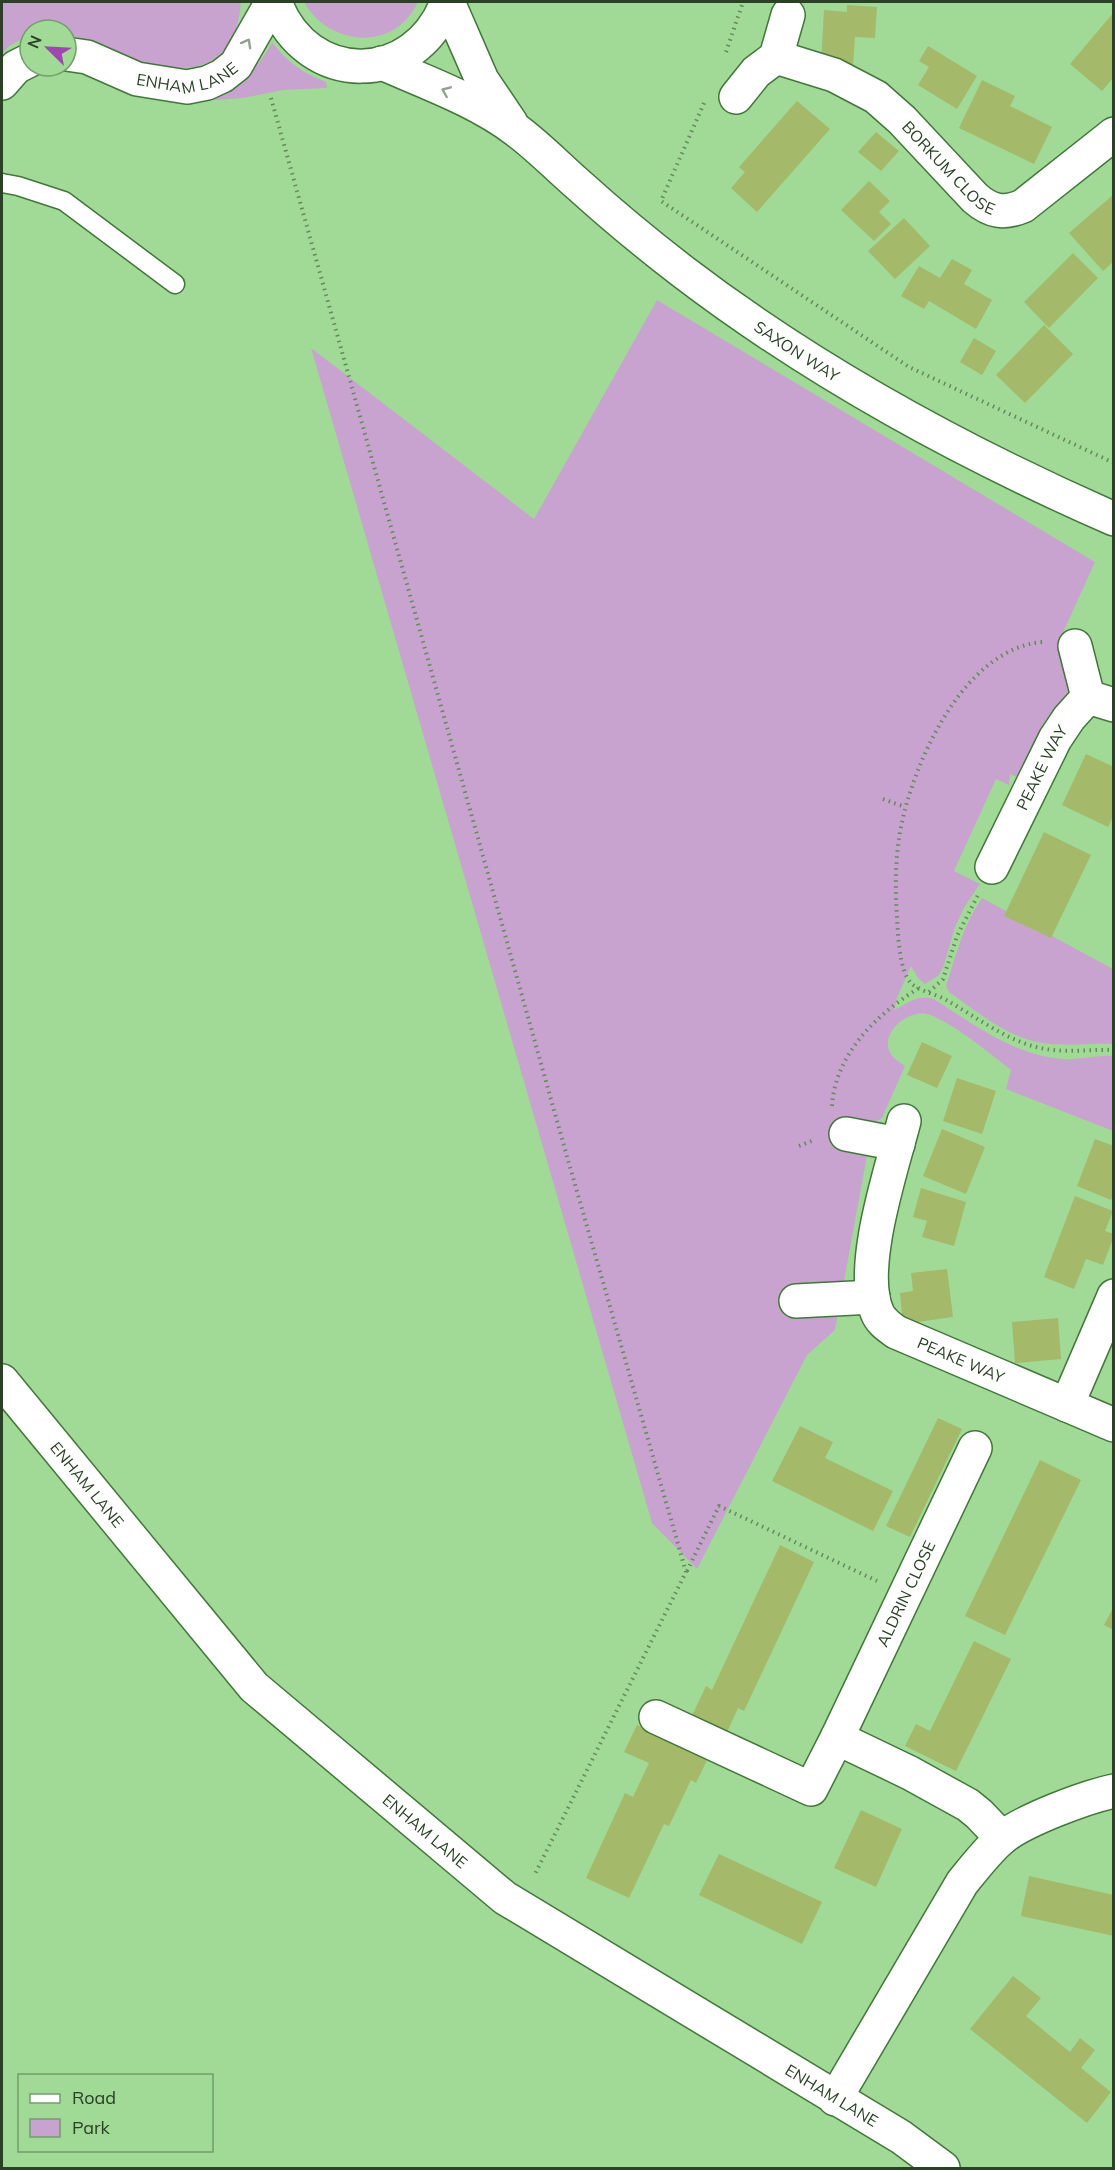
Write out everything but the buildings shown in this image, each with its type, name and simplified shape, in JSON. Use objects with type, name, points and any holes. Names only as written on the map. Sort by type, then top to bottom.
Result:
[{"type":"street","name":"ENHAM LANE","points":[[78,56],[87,57],[137,79],[187,87],[207,83],[222,76],[236,65],[273,2]]},
{"type":"street","points":[[273,2],[289,30],[315,53],[331,61],[365,66],[400,57],[416,47],[430,34],[441,18],[447,2]]},
{"type":"street","name":"SAXON WAY","points":[[447,2],[482,80],[515,130]]},
{"type":"street","points":[[721,97],[776,57],[785,8]]},
{"type":"street","name":"BORKUM CLOSE","points":[[776,57],[834,75],[876,97],[975,198],[985,207],[998,212],[1011,211],[1023,206],[1113,134]]},
{"type":"street","name":"SAXON WAY","points":[[382,63],[459,96],[515,130],[608,211],[682,271],[810,359],[873,399],[1020,476],[1113,519]]},
{"type":"street","points":[[2,83],[18,66]]},
{"type":"street","points":[[1075,646],[1101,701]]},
{"type":"street","name":"PEAKE WAY","points":[[992,867],[1055,739],[1069,718],[1101,701]]},
{"type":"street","name":"PEAKE WAY","points":[[839,1124],[901,1132],[876,1233],[872,1272],[873,1297],[877,1312],[884,1323],[896,1332],[1113,1425]]},
{"type":"street","points":[[1067,1405],[1113,1296]]},
{"type":"street","points":[[796,1301],[873,1297]]},
{"type":"street","name":"ENHAM LANE","points":[[2,1381],[254,1687],[505,1898],[901,2137],[943,2169]]},
{"type":"street","name":"ALDRIN CLOSE","points":[[656,1717],[812,1789],[975,1448]]},
{"type":"street","points":[[837,1738],[902,1769],[961,1801],[979,1814],[1002,1838]]},
{"type":"street","points":[[836,2099],[962,1883],[1002,1838],[1031,1821],[1082,1800],[1113,1791]]},
{"type":"lane","points":[[2,183],[64,201],[175,284]]},
{"type":"path","points":[[725,54],[743,2]]},
{"type":"path","points":[[721,97],[661,201],[909,367],[1113,463]]},
{"type":"path","points":[[271,98],[562,1141],[686,1572]]},
{"type":"path","points":[[883,799],[905,807]]},
{"type":"path","points":[[930,992],[943,979],[965,918],[992,867]]},
{"type":"path","points":[[839,1124],[834,1085],[848,1056],[880,1016],[919,988]]},
{"type":"path","points":[[519,1906],[719,1506],[906,1594]]},
{"type":"green space","points":[[2,2],[241,2],[234,35],[226,47],[217,57],[192,67],[176,68],[146,63],[78,37],[78,18],[18,18],[18,41],[2,54]]},
{"type":"green space","points":[[304,2],[418,2],[408,18],[394,29],[378,36],[362,38],[345,35],[329,28],[315,17]]},
{"type":"green space","points":[[272,42],[296,66],[326,82],[327,88],[283,90],[243,98],[203,101],[244,79],[259,63]]},
{"type":"green space","points":[[657,300],[1095,562],[1057,646],[1062,646],[1068,692],[1044,722],[1017,777],[1010,774],[1009,785],[996,779],[954,871],[980,884],[965,906],[955,927],[943,968],[938,976],[925,984],[918,978],[911,966],[894,1010],[917,999],[934,999],[979,1028],[1028,1052],[1063,1059],[1113,1056],[1113,1131],[1006,1089],[1011,1070],[946,1022],[926,1014],[919,1014],[905,1019],[893,1029],[889,1036],[889,1050],[905,1066],[882,1118],[873,1123],[835,1330],[807,1355],[697,1569],[652,1523],[311,348],[534,519]]},
{"type":"green space","points":[[982,898],[1113,969],[1113,1044],[1060,1045],[1029,1040],[997,1025],[949,992],[946,986],[961,941],[975,908]]}]
